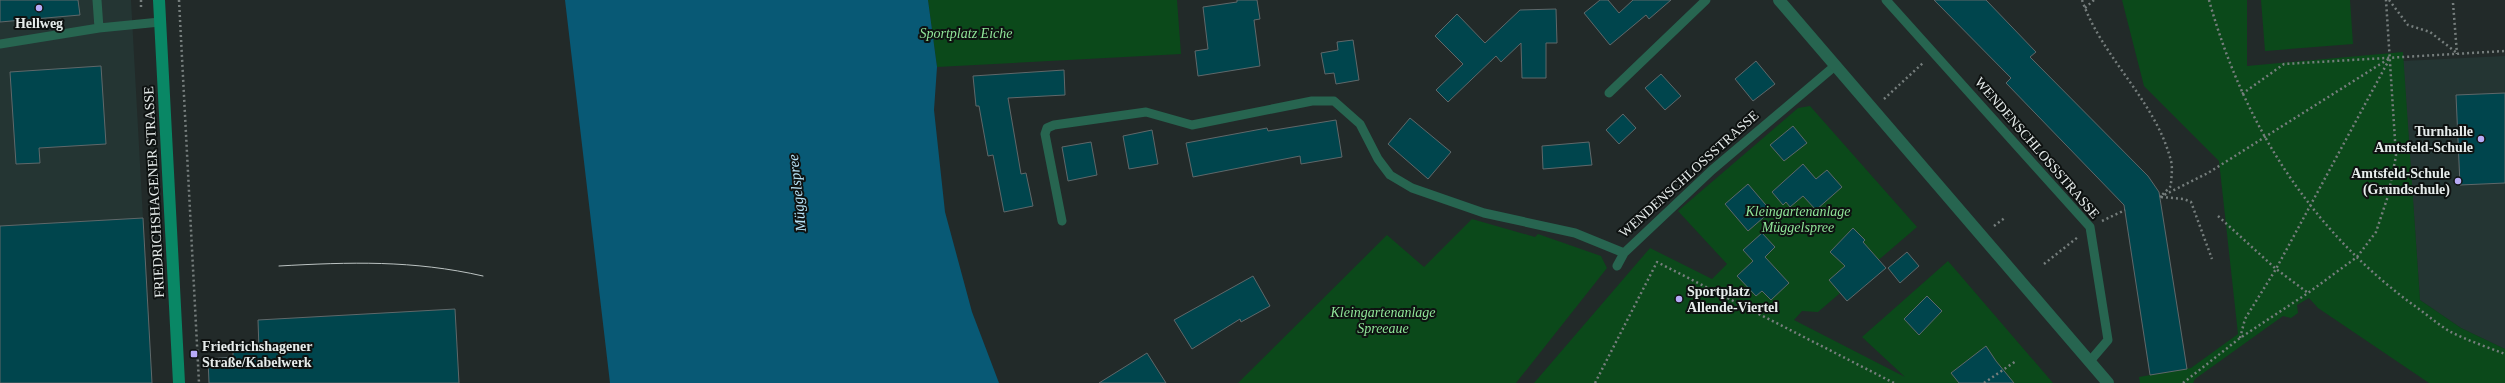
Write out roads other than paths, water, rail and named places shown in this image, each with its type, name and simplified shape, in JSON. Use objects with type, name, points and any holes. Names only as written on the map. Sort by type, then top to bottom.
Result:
[{"type":"main road","name":"FRIEDRICHSHAGENER STRASSE","points":[[159,0],[179,383]]},
{"type":"street","points":[[1779,0],[2108,383]]},
{"type":"lane","points":[[97,0],[99,28]]},
{"type":"lane","points":[[1609,93],[1706,0]]},
{"type":"lane","name":"WENDENSCHLOSSSTRASSE","points":[[1886,0],[2090,228],[2107,321],[2108,340],[2090,361]]},
{"type":"lane","points":[[0,44],[99,28],[160,22]]},
{"type":"lane","name":"WENDENSCHLOSSSTRASSE","points":[[1062,221],[1045,134],[1047,128],[1054,125],[1146,112],[1192,125],[1312,102],[1334,101],[1360,124],[1378,159],[1390,176],[1412,188],[1484,213],[1588,238],[1624,253],[1712,170],[1836,65]]},
{"type":"lane","points":[[1617,266],[1624,253]]},
{"type":"water","name":"Müggelspree","points":[[565,0],[928,0],[937,67],[934,110],[945,212],[972,312],[999,383],[610,383]]},
{"type":"tram line","points":[[279,266],[356,263],[406,265],[432,267],[483,276]]},
{"type":"place","name":"Hellweg","points":[[39,8]]},
{"type":"place","name":"Turnhalle Amtsfeld-Schule","points":[[2481,139]]},
{"type":"place","name":"Amtsfeld-Schule (Grundschule)","points":[[2458,181]]},
{"type":"place","name":"Sportplatz Allende-Viertel","points":[[1679,299]]},
{"type":"place","name":"Friedrichshagener Straße/Kabelwerk","points":[[194,354]]},
{"type":"park label","name":"Sportplatz Eiche","points":[[966,33]]},
{"type":"park label","name":"Kleingartenanlage Müggelspree","points":[[1798,220]]},
{"type":"park label","name":"Kleingartenanlage Spreeaue","points":[[1383,320]]}]
